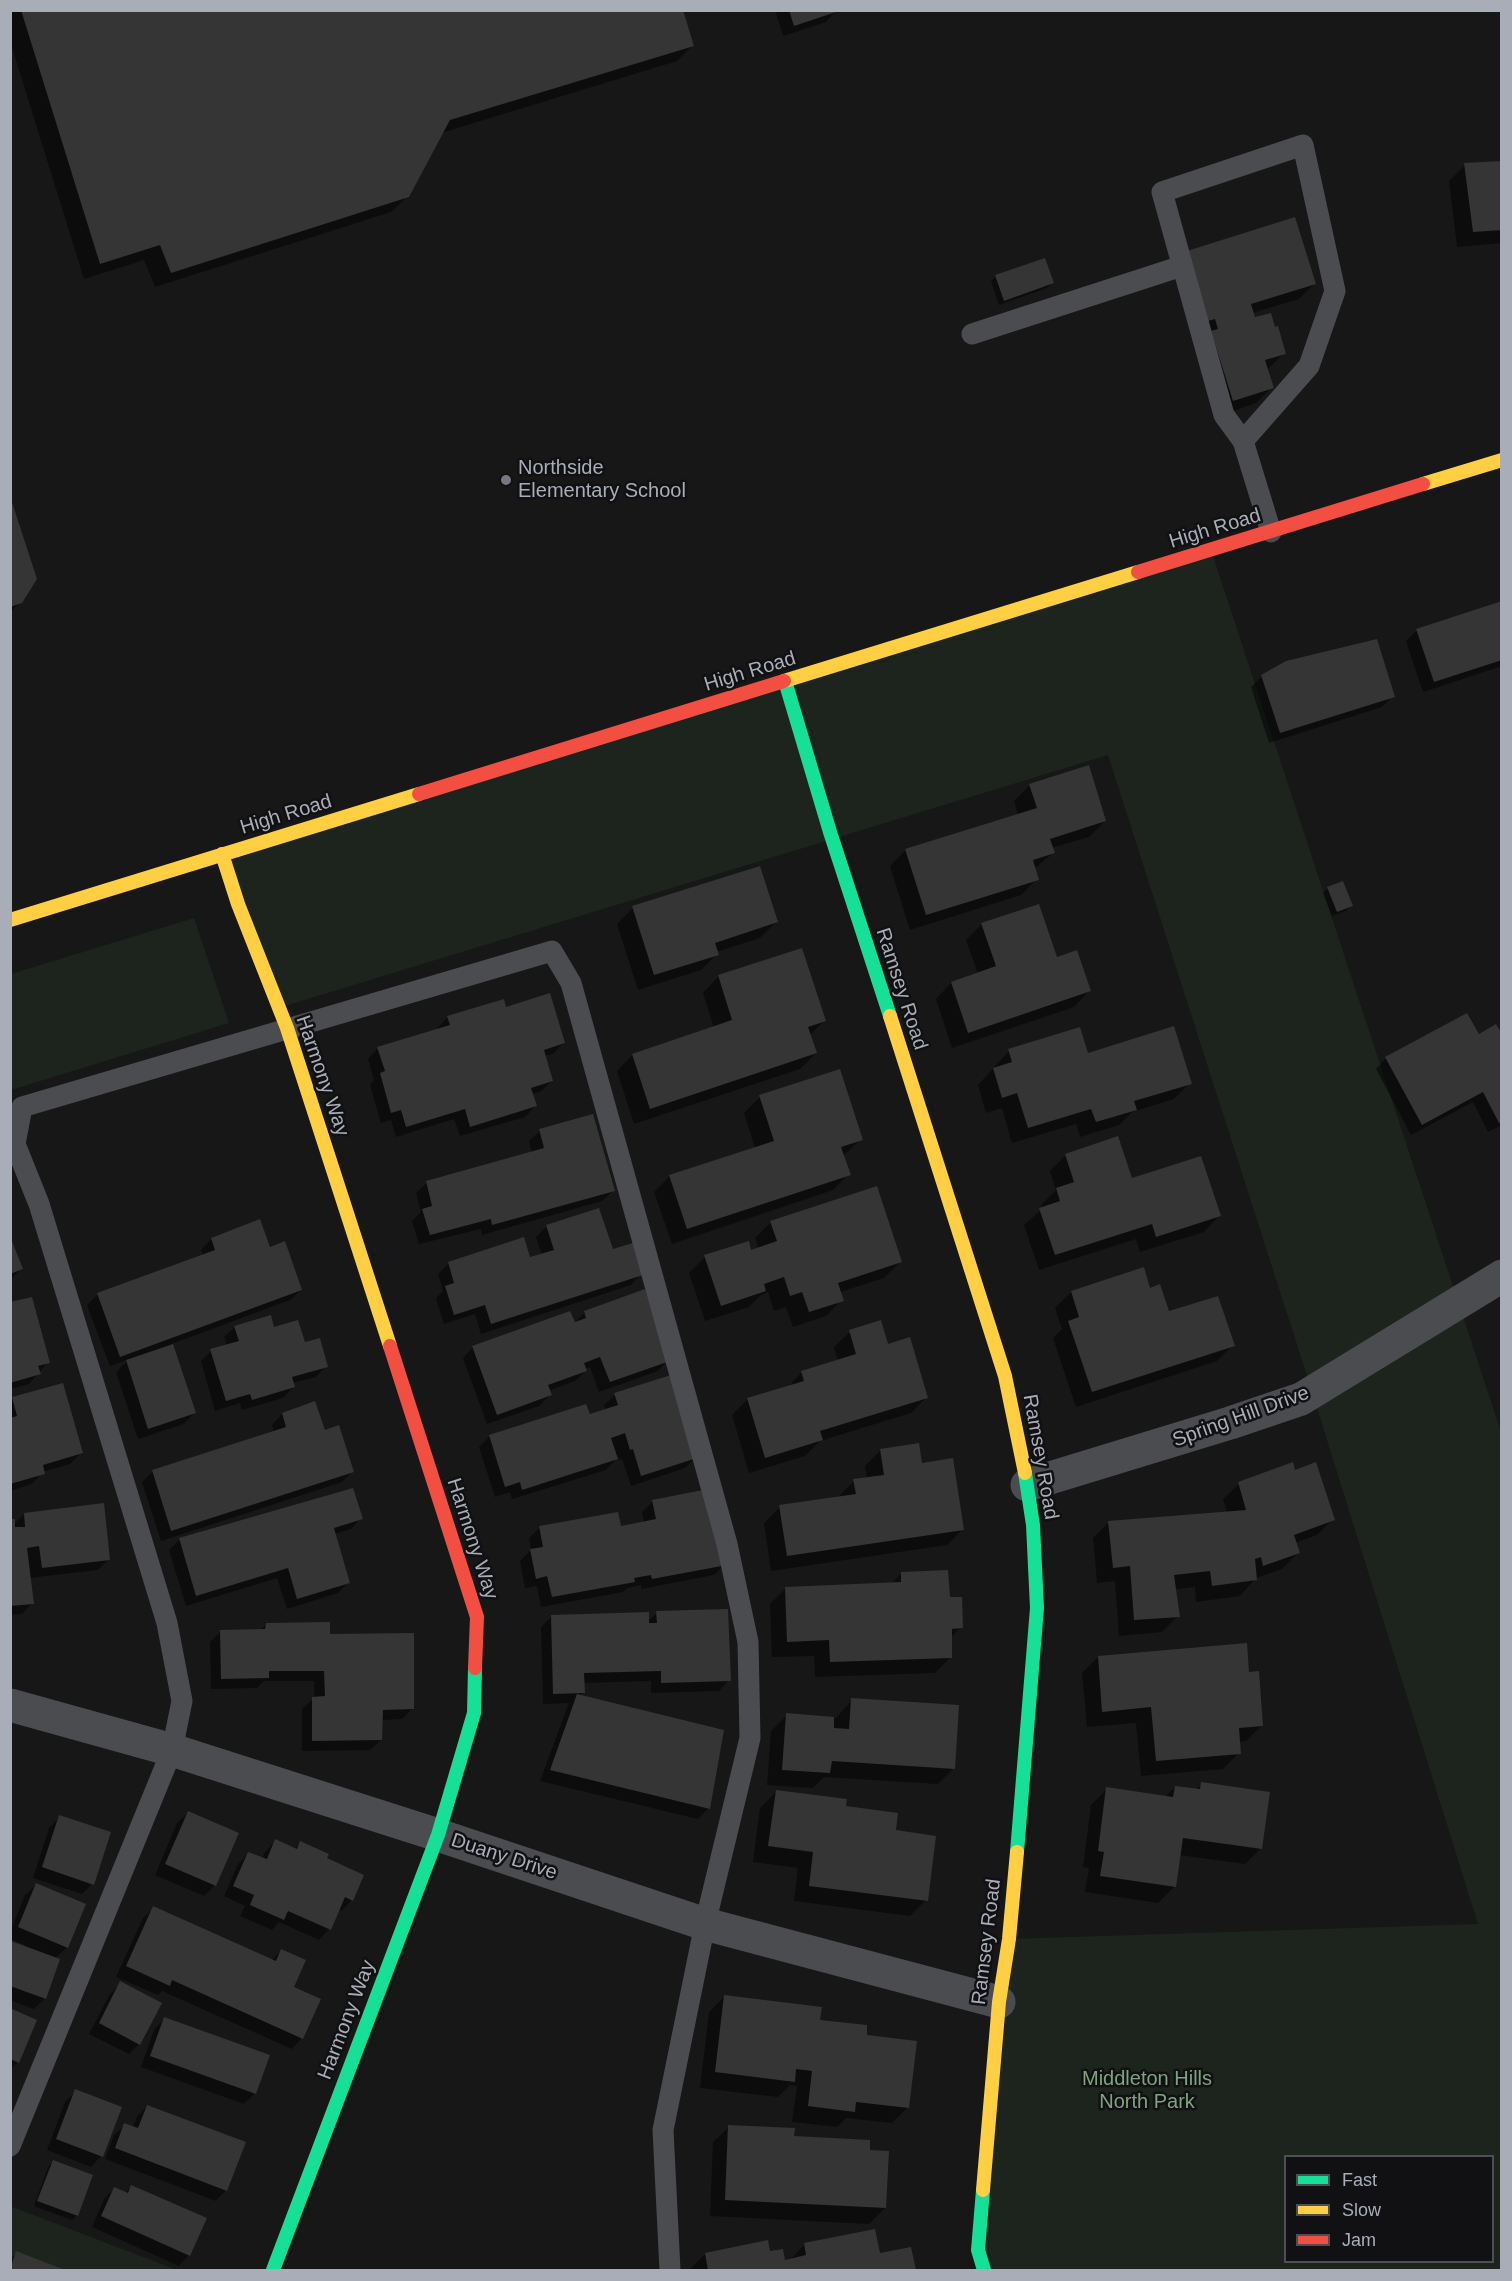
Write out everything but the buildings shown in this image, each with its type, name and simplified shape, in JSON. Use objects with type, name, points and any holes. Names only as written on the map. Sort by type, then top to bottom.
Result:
[{"type":"street","name":"High Road","points":[[10,920],[1502,460]]},
{"type":"street","name":"Ramsey Road","points":[[785,681],[830,832],[985,1310],[1007,1386],[1033,1525],[1037,1608],[1009,1939],[999,2002],[978,2250],[984,2271]]},
{"type":"street","name":"Harmony Way","points":[[222,855],[242,915],[287,1028],[477,1617],[474,1713],[438,1835],[273,2271]]},
{"type":"street","name":"Spring Hill Drive","points":[[1027,1485],[1230,1424],[1301,1398],[1502,1276]]},
{"type":"street","name":"Duany Drive","points":[[10,1705],[172,1750],[705,1924],[999,2002]]},
{"type":"lane","points":[[1244,441],[1309,366],[1335,291],[1303,145],[1162,192],[1224,415],[1244,441],[1270,532]]},
{"type":"lane","points":[[972,334],[1182,266]]},
{"type":"lane","points":[[10,2146],[172,1750],[182,1701],[167,1623],[39,1204],[15,1144],[22,1107],[552,951],[571,983],[727,1544],[748,1642],[750,1738],[705,1924],[663,2130],[670,2271]]},
{"type":"green space","name":"Middleton Hills North Park","points":[[1211,550],[1501,1432],[1501,2270],[984,2270],[1009,1939],[1478,1924],[1308,1379],[1108,755],[278,1008],[222,854]]},
{"type":"green space","points":[[194,918],[229,1023],[11,1090],[11,974]]},
{"type":"green space","points":[[10,2206],[177,2270],[26,2270],[11,2264]]},
{"type":"traffic: fast","points":[[785,681],[830,832],[890,1016]]},
{"type":"traffic: fast","points":[[1017,1852],[1037,1608],[1033,1525],[1025,1473]]},
{"type":"traffic: fast","points":[[273,2270],[438,1835],[474,1713],[475,1668]]},
{"type":"traffic: fast","points":[[983,2190],[978,2250],[984,2270]]},
{"type":"traffic: slow","points":[[1423,484],[1502,460]]},
{"type":"traffic: slow","points":[[784,681],[1138,572]]},
{"type":"traffic: slow","points":[[10,920],[419,794]]},
{"type":"traffic: slow","points":[[222,854],[238,904],[287,1028],[390,1346]]},
{"type":"traffic: slow","points":[[890,1016],[1005,1376],[1025,1473]]},
{"type":"traffic: slow","points":[[983,2190],[999,2002],[1009,1939],[1017,1852]]},
{"type":"traffic: jam","points":[[1138,572],[1423,484]]},
{"type":"traffic: jam","points":[[419,794],[784,681]]},
{"type":"traffic: jam","points":[[390,1346],[477,1617],[475,1668]]},
{"type":"place","name":"Northside Elementary School","points":[[506,480]]}]
